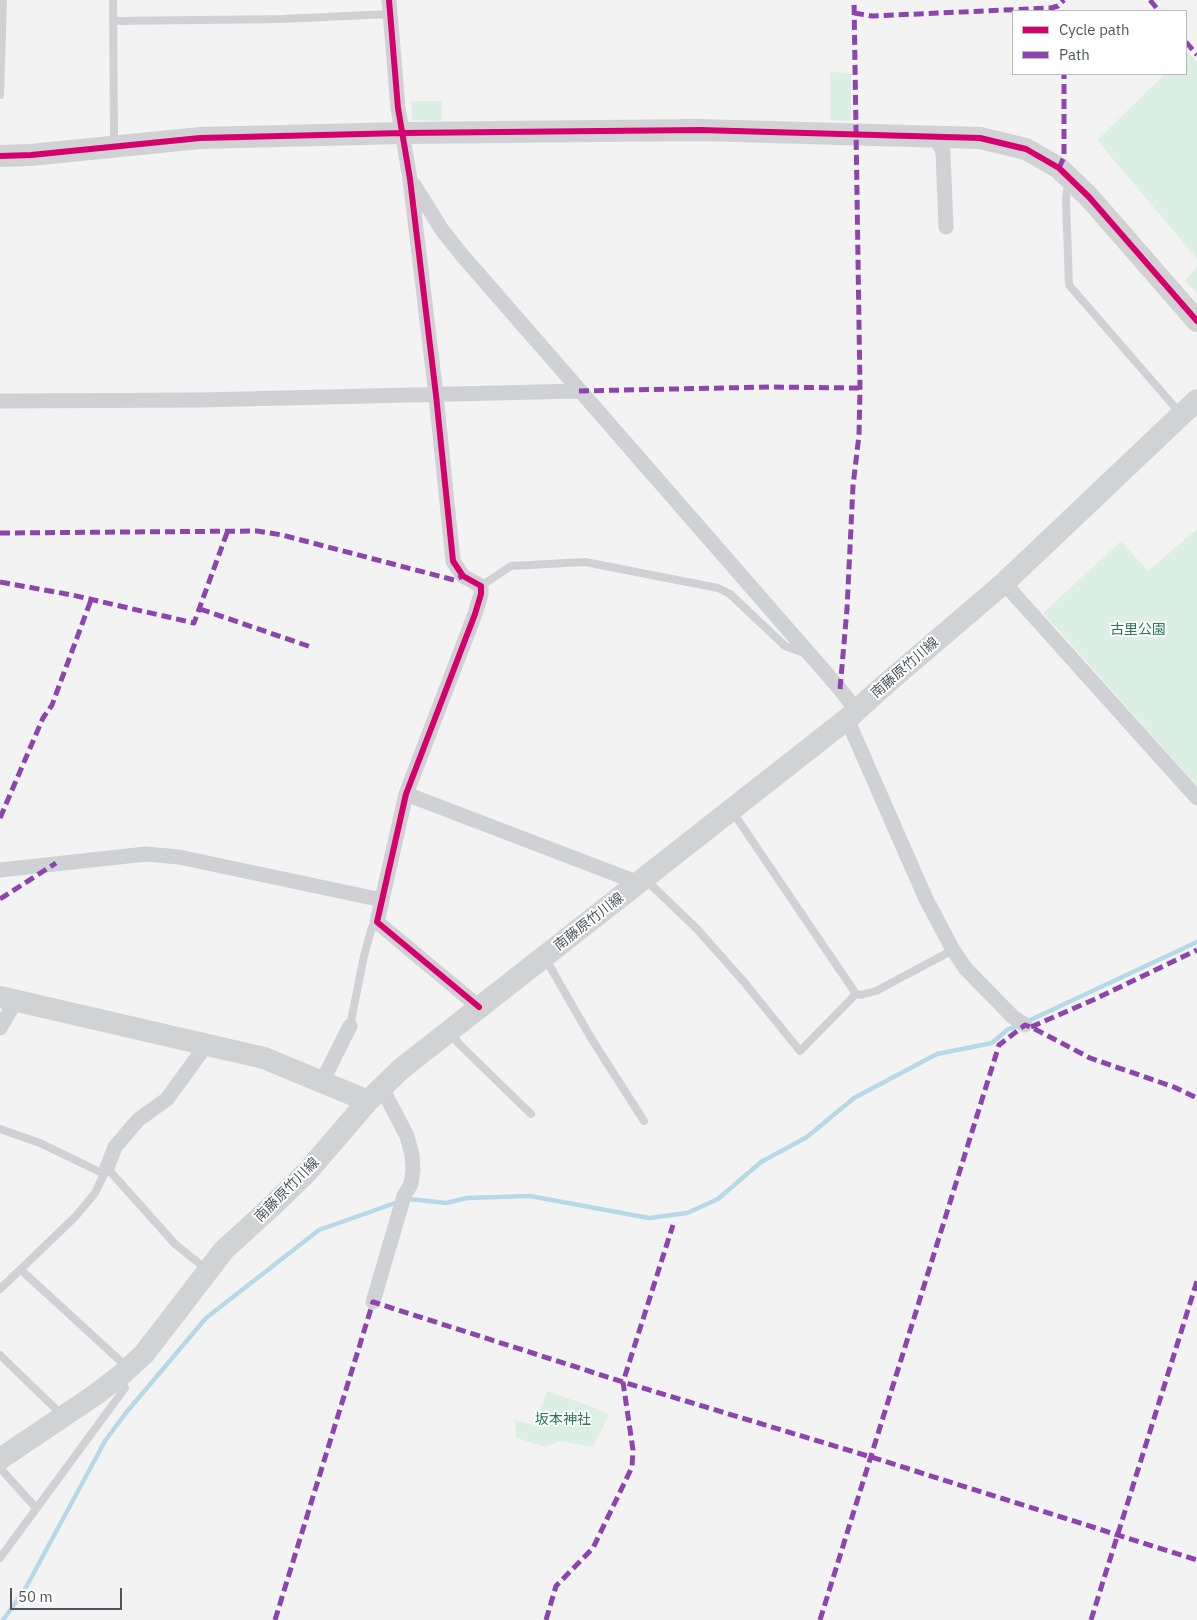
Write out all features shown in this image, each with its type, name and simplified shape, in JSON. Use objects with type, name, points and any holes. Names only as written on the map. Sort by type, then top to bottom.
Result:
[{"type":"street","points":[[389,7],[398,108],[410,179],[436,395],[453,561],[463,576],[481,586],[481,594],[406,794],[376,922],[480,1008]]},
{"type":"street","points":[[0,156],[31,155],[200,138],[403,133],[700,130],[980,138],[1026,149],[1059,168],[1089,197],[1197,321]]},
{"type":"street","points":[[936,136],[943,153],[946,227]]},
{"type":"street","points":[[410,179],[442,230],[461,254],[840,689],[852,714],[926,899],[953,950],[966,969],[1021,1023]]},
{"type":"street","points":[[0,401],[200,400],[580,391]]},
{"type":"street","name":"南藤原竹川線","points":[[0,1459],[64,1416],[124,1372],[144,1354],[224,1250],[307,1172],[401,1068],[732,811],[756,789],[852,714],[1004,583],[1189,407]]},
{"type":"street","points":[[1004,583],[1197,798]]},
{"type":"street","points":[[406,794],[642,881]]},
{"type":"street","points":[[0,870],[146,854],[179,857],[382,900]]},
{"type":"street","points":[[0,1028],[8,999],[264,1058],[322,1082],[375,1095],[407,1136],[412,1155],[413,1171],[411,1184],[404,1196],[373,1302]]},
{"type":"street","points":[[322,1082],[350,1026]]},
{"type":"street","points":[[105,1171],[115,1147],[138,1120],[167,1099],[207,1044]]},
{"type":"lane","points":[[0,95],[3,0]]},
{"type":"lane","points":[[113,0],[114,136]]},
{"type":"lane","points":[[113,21],[282,19],[389,7]]},
{"type":"lane","points":[[1072,180],[1067,190],[1066,199],[1069,284],[1189,407]]},
{"type":"lane","points":[[481,586],[511,566],[585,562],[718,588],[730,594],[785,646],[810,655]]},
{"type":"lane","points":[[732,811],[856,994],[861,995],[876,991],[953,950]]},
{"type":"lane","points":[[642,881],[702,936],[744,982],[800,1051],[856,994]]},
{"type":"lane","points":[[350,1026],[366,949],[372,927],[376,922]]},
{"type":"lane","points":[[544,957],[591,1038],[644,1121]]},
{"type":"lane","points":[[451,1030],[458,1042],[531,1114]]},
{"type":"lane","points":[[0,1129],[40,1143],[105,1171],[175,1244],[208,1271]]},
{"type":"lane","points":[[0,1289],[76,1216],[95,1193],[105,1171]]},
{"type":"lane","points":[[0,1558],[125,1388],[124,1372],[21,1270]]},
{"type":"lane","points":[[0,1356],[64,1416]]},
{"type":"lane","points":[[0,1468],[36,1508]]},
{"type":"green space","points":[[1187,53],[1197,62],[1197,259],[1097,140],[1164,75],[1187,75]]},
{"type":"green space","points":[[830,72],[851,73],[851,121],[830,120]]},
{"type":"green space","points":[[411,101],[442,101],[442,121],[412,120]]},
{"type":"green space","points":[[1197,266],[1197,293],[1185,281]]},
{"type":"green space","name":"古里公園","points":[[1197,529],[1197,786],[1043,613],[1121,541],[1148,571]]},
{"type":"green space","name":"坂本神社","points":[[547,1391],[598,1409],[609,1415],[593,1447],[559,1441],[546,1447],[516,1438],[515,1420],[535,1425]]},
{"type":"waterway","points":[[1026,1022],[1197,942]]},
{"type":"waterway","points":[[409,1199],[446,1203],[467,1198],[530,1196],[649,1218],[687,1213],[718,1199],[761,1162],[807,1137],[854,1098],[937,1054],[992,1043],[1007,1030],[1019,1025]]},
{"type":"waterway","points":[[3,1620],[24,1591],[105,1441],[125,1414],[206,1318],[319,1230],[398,1202]]},
{"type":"marked path","points":[[840,689],[847,609],[853,486],[859,435],[860,388],[854,0]]},
{"type":"marked path","points":[[854,13],[872,16],[1051,8],[1058,6],[1064,0]]},
{"type":"marked path","points":[[1150,0],[1158,10]]},
{"type":"marked path","points":[[1187,43],[1197,55]]},
{"type":"marked path","points":[[1059,168],[1064,157],[1064,75]]},
{"type":"marked path","points":[[579,391],[770,387],[860,388]]},
{"type":"marked path","points":[[0,582],[72,595],[194,623],[228,530]]},
{"type":"marked path","points":[[0,533],[257,531],[282,535],[454,580],[463,576]]},
{"type":"marked path","points":[[0,818],[43,718],[52,705],[91,600]]},
{"type":"marked path","points":[[200,609],[311,647]]},
{"type":"marked path","points":[[0,899],[56,863]]},
{"type":"marked path","points":[[1031,1027],[1093,1000],[1197,950]]},
{"type":"marked path","points":[[820,1620],[999,1045],[1025,1025],[1090,1058],[1174,1087],[1197,1098]]},
{"type":"marked path","points":[[546,1620],[556,1586],[593,1548],[632,1467],[633,1450],[623,1382],[673,1225]]},
{"type":"marked path","points":[[1091,1620],[1197,1281]]},
{"type":"marked path","points":[[275,1620],[373,1302],[623,1382],[871,1457],[1197,1560]]},
{"type":"cycle path","points":[[389,0],[398,108],[410,179],[436,395],[453,561],[463,576],[481,586],[481,594],[406,794],[377,922],[479,1007]]},
{"type":"cycle path","points":[[0,156],[31,155],[200,138],[403,133],[700,130],[980,138],[1026,149],[1059,168],[1089,197],[1197,321]]}]
